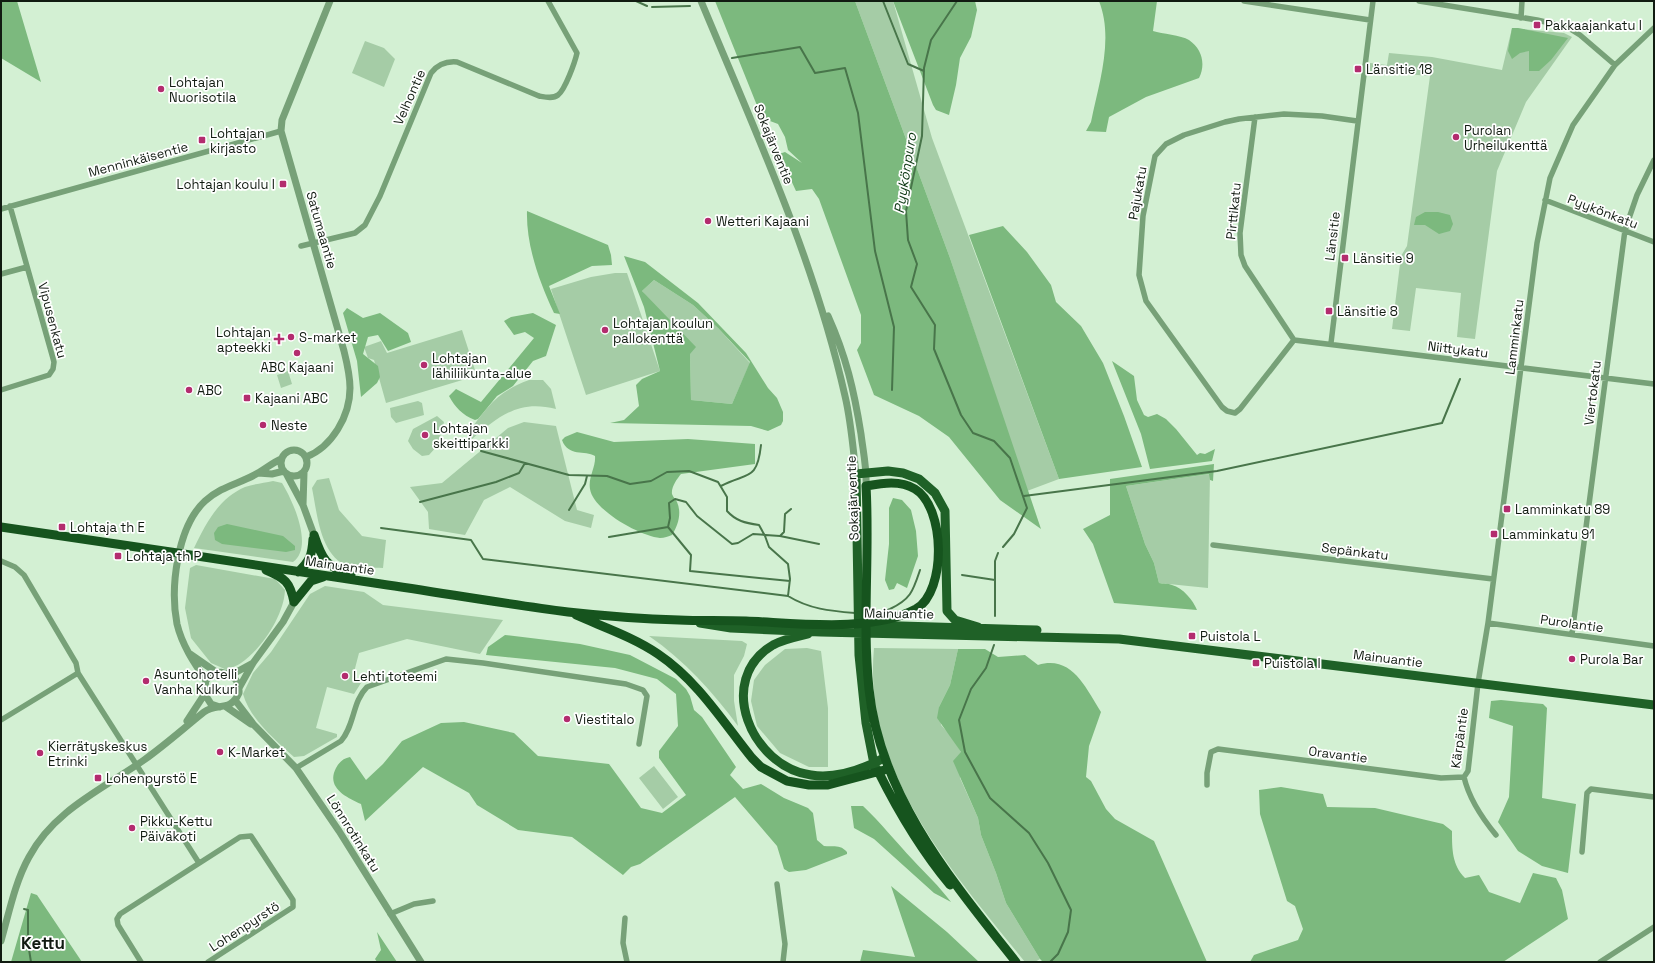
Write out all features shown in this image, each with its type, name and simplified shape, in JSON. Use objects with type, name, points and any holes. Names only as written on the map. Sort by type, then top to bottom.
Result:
[{"type":"highway","points":[[848,625],[893,618],[920,606],[928,597],[936,574],[937,530],[934,516],[928,502],[916,490],[899,483],[866,486]]},
{"type":"highway","name":"Sokajärventie","points":[[863,608],[866,486]]},
{"type":"highway","name":"Mainuantie","points":[[1,527],[570,612],[677,620],[732,620],[848,625]]},
{"type":"highway","points":[[298,572],[308,563],[314,535]]},
{"type":"highway","points":[[314,535],[322,556],[328,564],[339,571],[377,583]]},
{"type":"highway","points":[[256,565],[283,578],[291,588],[294,602]]},
{"type":"highway","points":[[294,602],[311,581],[326,576]]},
{"type":"highway","points":[[863,608],[863,656],[873,720],[888,769],[922,837],[980,916],[1014,959]]},
{"type":"highway","points":[[570,612],[624,635],[660,655],[705,697],[752,758],[761,767],[787,781],[828,785],[879,773],[888,769]]},
{"type":"highway","points":[[879,773],[903,820],[928,859],[953,890],[980,916]]},
{"type":"main road","points":[[856,474],[866,472],[903,473],[919,479],[936,493],[945,511],[947,611],[955,620],[978,628]]},
{"type":"main road","name":"Sokajärventie","points":[[856,474],[863,608]]},
{"type":"main road","points":[[857,484],[866,486]]},
{"type":"main road","name":"Mainuantie","points":[[677,620],[731,628],[821,632],[1119,639],[1654,705]]},
{"type":"main road","name":"Mainuantie","points":[[848,625],[978,628],[1104,634],[1119,639]]},
{"type":"main road","points":[[821,632],[781,642],[764,652],[752,666],[744,693],[746,715],[752,732],[763,749],[779,762],[789,768],[811,775],[834,774],[874,764],[884,758]]},
{"type":"main road","points":[[863,656],[866,723],[874,764],[879,773]]},
{"type":"street","name":"Satumaantie","points":[[306,458],[324,447],[340,425],[345,412],[350,388],[345,358],[281,131],[282,120],[330,1]]},
{"type":"street","name":"Velhontie","points":[[301,246],[355,233],[365,225],[380,196],[431,73],[436,67],[450,61],[457,62],[539,96],[549,98],[557,95],[563,89],[577,52],[548,1]]},
{"type":"street","name":"Sokajärventie","points":[[700,1],[796,232],[820,298],[842,346],[854,393],[866,472],[866,486]]},
{"type":"street","points":[[1244,1],[1275,3],[1370,20]]},
{"type":"street","name":"Länsitie","points":[[1331,343],[1373,1]]},
{"type":"street","points":[[1419,1],[1567,27],[1580,35],[1615,65]]},
{"type":"street","points":[[1521,18],[1522,1]]},
{"type":"street","name":"Lamminkatu","points":[[1478,683],[1488,623],[1521,368],[1545,200],[1550,178],[1573,125],[1615,65],[1654,28]]},
{"type":"street","name":"Pajukatu","points":[[1294,340],[1246,403],[1235,413],[1222,407],[1146,301],[1138,275],[1143,216],[1155,156],[1166,144],[1184,135],[1225,122],[1284,114],[1322,116],[1358,121]]},
{"type":"street","name":"Pirttikatu","points":[[1255,117],[1240,233],[1241,255],[1245,266],[1294,340]]},
{"type":"street","name":"Menninkäisentie","points":[[1,209],[281,131]]},
{"type":"street","name":"Viertokatu","points":[[1572,634],[1625,230],[1637,195],[1654,160]]},
{"type":"street","name":"Pyykönkatu","points":[[1545,200],[1654,242]]},
{"type":"street","name":"Vipusenkatu","points":[[1,390],[44,377],[52,373],[54,362],[10,206]]},
{"type":"street","points":[[1,274],[27,267]]},
{"type":"street","name":"Sokajärventie","points":[[820,298],[846,397],[856,474]]},
{"type":"street","points":[[1294,340],[1331,343]]},
{"type":"street","name":"Niittykatu","points":[[1331,343],[1654,384]]},
{"type":"street","points":[[258,474],[269,464],[281,459],[286,453],[294,450],[302,452],[306,458],[308,466],[304,473],[303,505]]},
{"type":"street","points":[[281,459],[286,473],[303,505],[314,535]]},
{"type":"street","points":[[206,680],[193,663],[181,637],[175,608],[181,543],[187,526],[204,502],[226,486],[258,474],[286,473],[295,477],[304,473]]},
{"type":"street","name":"Sepänkatu","points":[[1213,545],[1493,579]]},
{"type":"street","points":[[1,561],[15,567],[24,575],[76,663],[78,673],[199,863]]},
{"type":"street","points":[[1,941],[23,869],[46,833],[83,800],[137,764],[206,710],[223,707],[235,700],[239,688],[253,663],[283,622],[294,602]]},
{"type":"street","name":"Purolantie","points":[[1488,623],[1654,646]]},
{"type":"street","points":[[189,653],[216,672],[231,675],[253,663]]},
{"type":"street","points":[[296,768],[341,741],[348,730],[358,697],[367,687],[446,659],[626,684],[643,690],[647,696],[639,744]]},
{"type":"street","points":[[180,730],[204,695],[206,680],[216,672]]},
{"type":"street","points":[[1,720],[78,673]]},
{"type":"street","points":[[231,675],[239,688]]},
{"type":"street","name":"Kärpäntie","points":[[1478,683],[1468,771],[1464,777],[1484,821],[1496,834]]},
{"type":"street","points":[[204,695],[211,704],[223,707]]},
{"type":"street","name":"Lönnrotinkatu","points":[[235,700],[254,726],[296,768],[421,962]]},
{"type":"street","name":"Lönnrotinkatu","points":[[223,707],[254,726]]},
{"type":"street","name":"Oravantie","points":[[1208,785],[1207,773],[1211,752],[1218,749],[1441,778],[1464,777]]},
{"type":"street","points":[[1582,852],[1587,793],[1591,789],[1654,797]]},
{"type":"street","name":"Lohenpyrstö","points":[[141,962],[118,925],[117,919],[120,914],[240,838],[251,836],[289,893],[293,907],[208,962]]},
{"type":"street","points":[[777,884],[785,944],[783,962]]},
{"type":"street","points":[[390,914],[414,904],[433,901]]},
{"type":"street","points":[[625,918],[624,943],[627,962]]},
{"type":"street","points":[[1600,962],[1654,926]]},
{"type":"green space","points":[[1,1],[17,1],[41,82],[1,58]]},
{"type":"green space","points":[[715,1],[855,1],[950,258],[1041,529],[1000,500],[949,437],[919,416],[874,395],[857,350],[861,343],[861,315],[819,199],[812,189],[796,191],[779,154],[785,152],[802,163],[788,150],[785,137],[778,124],[762,118]]},
{"type":"green space","points":[[855,1],[893,1],[932,138],[1059,479],[1027,491],[950,258]]},
{"type":"green space","points":[[893,1],[975,1],[977,10],[971,37],[960,58],[949,115],[936,110],[933,105]]},
{"type":"green space","points":[[1099,1],[1157,1],[1153,31],[1189,40],[1197,48],[1202,57],[1202,67],[1199,78],[1146,97],[1109,117],[1106,132],[1086,131],[1091,122],[1104,61],[1105,30]]},
{"type":"green space","points":[[1512,28],[1564,33],[1572,37],[1526,102],[1497,171],[1475,339],[1457,337],[1461,293],[1416,288],[1410,331],[1392,329],[1401,256],[1407,246],[1430,76],[1369,71],[1370,63],[1387,65],[1389,53],[1432,57],[1502,70]]},
{"type":"green space","points":[[1512,28],[1568,38],[1551,60],[1539,71],[1529,71],[1529,51],[1520,53],[1512,59],[1508,51]]},
{"type":"green space","points":[[365,41],[384,48],[395,59],[384,87],[352,73]]},
{"type":"green space","points":[[527,211],[608,245],[612,265],[592,266],[549,286],[560,314],[554,313],[534,263],[527,224]]},
{"type":"green space","points":[[1425,212],[1438,212],[1450,215],[1453,224],[1450,231],[1439,234],[1425,225],[1414,225],[1416,217]]},
{"type":"green space","points":[[1003,226],[1027,252],[1051,285],[1056,302],[1081,326],[1103,363],[1142,467],[1059,479],[969,235]]},
{"type":"green space","points":[[624,256],[645,262],[698,303],[746,353],[768,388],[777,398],[783,412],[783,421],[781,425],[768,431],[751,426],[610,423],[624,420],[639,406],[636,385],[642,379],[660,371],[644,307]],"holes":[[[654,280],[693,305],[718,328],[750,362],[732,404],[691,400],[690,354],[696,347],[642,291]]]},
{"type":"green space","name":"Lohtajan koulun pallokenttä","points":[[615,273],[627,273],[660,371],[586,395],[551,289],[591,277]]},
{"type":"green space","points":[[654,280],[693,305],[718,328],[750,363],[732,404],[691,400],[690,354],[642,291]]},
{"type":"green space","points":[[347,308],[363,318],[380,313],[408,333],[411,342],[388,351],[378,335],[368,337],[363,354],[378,366],[380,377],[377,383],[361,397],[357,361],[343,313]]},
{"type":"green space","points":[[533,313],[556,325],[546,356],[533,361],[513,386],[497,396],[478,419],[475,420],[466,416],[456,407],[449,396],[456,389],[481,402],[534,338],[525,332],[514,335],[504,321],[511,317]]},
{"type":"green space","name":"Lohtajan lähiliikunta-alue","points":[[462,330],[475,370],[469,378],[386,403],[374,360],[368,358],[364,347],[381,341],[387,353]]},
{"type":"green space","points":[[1112,361],[1134,376],[1137,400],[1144,415],[1148,417],[1157,414],[1166,419],[1197,455],[1200,453],[1205,454],[1215,449],[1212,461],[1150,469],[1141,434]]},
{"type":"green space","points":[[288,371],[292,384],[281,388],[277,375]]},
{"type":"green space","points":[[529,380],[543,380],[551,389],[556,409],[530,406],[509,412],[490,424],[471,440],[467,434],[480,416],[493,402],[508,390]]},
{"type":"green space","points":[[418,401],[422,403],[424,415],[396,423],[391,417],[390,408]]},
{"type":"green space","name":"Lohtajan skeittiparkki","points":[[437,416],[444,422],[438,445],[429,455],[422,456],[413,449],[408,441],[413,429]]},
{"type":"green space","points":[[524,422],[556,426],[577,510],[594,515],[591,528],[565,521],[510,487],[484,500],[465,535],[429,529],[428,512],[410,487],[442,483],[508,428]]},
{"type":"green space","points":[[577,432],[614,442],[688,439],[755,444],[755,464],[681,474],[672,489],[672,495],[677,502],[679,511],[678,524],[672,535],[660,538],[651,536],[630,527],[619,521],[599,505],[593,497],[590,489],[590,480],[595,456],[572,451],[568,449],[562,440],[565,437]]},
{"type":"green space","points":[[1214,464],[1213,481],[1210,480],[1209,474],[1126,486],[1145,544],[1154,563],[1159,583],[1170,584],[1180,589],[1190,598],[1197,610],[1114,603],[1093,544],[1083,529],[1110,515],[1110,479]]},
{"type":"green space","points":[[1210,474],[1208,588],[1159,583],[1154,563],[1145,544],[1126,486]]},
{"type":"green space","points":[[329,478],[339,510],[362,536],[386,540],[383,568],[349,566],[339,561],[332,554],[326,544],[318,521],[312,488],[317,480]]},
{"type":"green space","points":[[273,481],[282,483],[300,524],[302,546],[299,555],[293,562],[194,548],[203,529],[214,512],[228,498],[245,487]]},
{"type":"green space","points":[[893,498],[902,500],[911,510],[916,531],[918,556],[907,588],[897,583],[894,589],[889,590],[885,580],[889,544],[889,508]]},
{"type":"green space","points":[[227,524],[283,536],[295,546],[295,550],[286,552],[222,544],[215,540],[214,533],[218,527]]},
{"type":"green space","points":[[196,565],[275,579],[285,590],[281,610],[264,640],[249,657],[227,670],[211,663],[191,638],[185,608],[190,568]]},
{"type":"green space","points":[[325,586],[364,592],[383,605],[503,620],[480,654],[407,639],[359,653],[352,680],[361,683],[354,694],[327,687],[316,728],[337,734],[337,737],[304,756],[294,757],[271,736],[257,720],[246,703],[243,694],[253,673],[271,652],[310,594]]},
{"type":"green space","points":[[505,635],[580,644],[630,655],[676,679],[686,689],[690,696],[694,710],[702,717],[736,767],[730,775],[743,789],[761,784],[784,798],[808,808],[813,813],[817,840],[824,846],[837,846],[842,848],[847,852],[847,854],[806,870],[789,872],[784,869],[777,846],[735,797],[640,864],[631,867],[623,875],[572,837],[518,830],[477,805],[469,793],[423,767],[365,821],[361,804],[343,795],[335,786],[333,781],[334,775],[339,764],[344,759],[350,757],[366,780],[383,764],[402,741],[441,723],[464,722],[514,733],[538,756],[609,764],[641,808],[662,813],[686,795],[659,758],[659,751],[678,726],[676,694],[657,679],[615,668],[486,655],[488,647]]},
{"type":"green space","points":[[649,636],[742,641],[747,644],[744,656],[734,675],[734,701],[738,726],[697,677],[686,666]]},
{"type":"green space","points":[[807,648],[821,651],[828,708],[828,767],[809,767],[780,753],[757,726],[751,701],[754,680],[765,665],[785,649]]},
{"type":"green space","points":[[874,648],[958,649],[950,685],[939,707],[941,725],[952,737],[961,752],[960,778],[978,818],[981,835],[1006,903],[1040,959],[1035,962],[1025,962],[969,893],[942,856],[918,818],[898,778],[882,736],[874,693]]},
{"type":"green space","points":[[958,649],[985,649],[998,657],[1025,655],[1038,665],[1050,663],[1060,665],[1069,669],[1076,675],[1101,712],[1089,746],[1086,777],[1091,781],[1106,809],[1115,819],[1154,841],[1207,962],[1043,962],[1040,959],[1006,903],[981,835],[978,818],[953,761],[961,752],[937,718],[939,707],[950,685]]},
{"type":"green space","points":[[1501,700],[1543,704],[1547,708],[1542,798],[1576,804],[1568,873],[1542,866],[1518,851],[1498,822],[1509,797],[1513,726],[1489,718],[1491,701]]},
{"type":"green space","points":[[654,766],[678,797],[663,809],[639,778]]},
{"type":"green space","points":[[1281,787],[1323,794],[1327,807],[1375,808],[1443,824],[1452,831],[1455,862],[1457,868],[1465,878],[1479,875],[1489,892],[1520,903],[1533,873],[1556,878],[1562,890],[1568,919],[1503,962],[1250,962],[1254,955],[1298,940],[1303,929],[1295,906],[1287,901],[1260,814],[1259,790]]},
{"type":"green space","points":[[851,806],[863,806],[951,902],[934,893],[874,839],[854,828]]},
{"type":"green space","points":[[891,886],[947,932],[979,962],[860,962],[863,950],[915,957]]},
{"type":"green space","points":[[31,893],[37,895],[82,962],[11,962]]},
{"type":"green space","points":[[377,932],[397,962],[377,962],[375,959],[381,950]]},
{"type":"waterway","points":[[636,1],[647,6]]},
{"type":"waterway","points":[[883,1],[908,64],[924,71]]},
{"type":"waterway","name":"Pyykönpuro","points":[[957,1],[931,40],[924,68],[922,136],[906,211],[908,240],[917,264],[911,287],[935,325],[934,349],[961,415],[973,433],[994,441],[1010,458],[1027,508],[1014,534],[1003,547]]},
{"type":"waterway","points":[[652,7],[690,6]]},
{"type":"waterway","points":[[732,58],[800,47],[815,73],[845,68],[858,113],[875,251],[894,327],[892,390]]},
{"type":"waterway","points":[[1024,496],[1217,471],[1442,423],[1460,379]]},
{"type":"waterway","points":[[721,486],[744,477],[753,471],[757,465],[761,445]]},
{"type":"waterway","points":[[481,451],[569,475],[607,476],[630,484],[651,481],[667,472],[689,471],[718,482],[727,497],[727,511],[741,521],[759,525],[769,547],[788,564],[790,579],[788,596]]},
{"type":"waterway","points":[[420,502],[496,482],[519,473],[525,463]]},
{"type":"waterway","points":[[569,510],[585,484],[587,476]]},
{"type":"waterway","points":[[668,527],[670,518],[669,503],[675,499],[686,502],[697,516],[732,544],[738,543],[753,534],[780,536],[784,532],[785,514],[791,509]]},
{"type":"waterway","points":[[609,537],[668,527],[691,555],[690,571],[790,581]]},
{"type":"waterway","points":[[381,528],[471,540],[483,559],[788,596],[812,607],[855,613]]},
{"type":"waterway","points":[[780,536],[819,544]]},
{"type":"waterway","name":"Pyykönpuro","points":[[995,616],[995,561],[998,553]]},
{"type":"waterway","points":[[869,614],[883,612],[903,602],[913,589],[920,570]]},
{"type":"waterway","points":[[962,575],[995,580]]},
{"type":"waterway","name":"Pyykönpuro","points":[[994,645],[986,668],[971,689],[959,720],[965,752],[990,798],[1029,833],[1048,863],[1071,910],[1068,932],[1058,954],[1050,962]]},
{"type":"waterway","points":[[24,909],[28,910],[28,943],[31,962]]},
{"type":"place","name":"Pakkaajankatu I","points":[[1537,25]]},
{"type":"place","name":"Länsitie 18","points":[[1358,69]]},
{"type":"place","name":"Lohtajan Nuorisotila","points":[[161,89]]},
{"type":"place","name":"Purolan Urheilukenttä","points":[[1456,137]]},
{"type":"place","name":"Lohtajan kirjasto","points":[[202,140]]},
{"type":"place","name":"Lohtajan koulu I","points":[[283,184]]},
{"type":"place","name":"Wetteri Kajaani","points":[[708,221]]},
{"type":"place","name":"Länsitie 9","points":[[1345,258]]},
{"type":"place","name":"Länsitie 8","points":[[1329,311]]},
{"type":"place","name":"Lohtajan koulun pallokenttä","points":[[605,330]]},
{"type":"place","name":"S-market","points":[[291,337]]},
{"type":"place","name":"Lohtajan apteekki","points":[[279,339]]},
{"type":"place","name":"ABC Kajaani","points":[[297,353]]},
{"type":"place","name":"Lohtajan lähiliikunta-alue","points":[[424,365]]},
{"type":"place","name":"ABC","points":[[189,390]]},
{"type":"place","name":"Kajaani ABC","points":[[247,398]]},
{"type":"place","name":"Neste","points":[[263,425]]},
{"type":"place","name":"Lohtajan skeittiparkki","points":[[425,435]]},
{"type":"place","name":"Lamminkatu 89","points":[[1507,509]]},
{"type":"place","name":"Lohtaja th E","points":[[62,527]]},
{"type":"place","name":"Lamminkatu 91","points":[[1494,534]]},
{"type":"place","name":"Lohtaja th P","points":[[118,556]]},
{"type":"place","name":"Puistola L","points":[[1192,636]]},
{"type":"place","name":"Purola Bar","points":[[1572,659]]},
{"type":"place","name":"Puistola I","points":[[1256,663]]},
{"type":"place","name":"Lehti toteemi","points":[[345,676]]},
{"type":"place","name":"Asuntohotelli Vanha Kulkuri","points":[[146,681]]},
{"type":"place","name":"Viestitalo","points":[[567,719]]},
{"type":"place","name":"K-Market","points":[[220,752]]},
{"type":"place","name":"Kierrätyskeskus Etrinki","points":[[40,753]]},
{"type":"place","name":"Lohenpyrstö E","points":[[98,778]]},
{"type":"place","name":"Pikku-Kettu Päiväkoti","points":[[132,828]]},
{"type":"district","name":"Kettu","points":[[43,943]]}]
